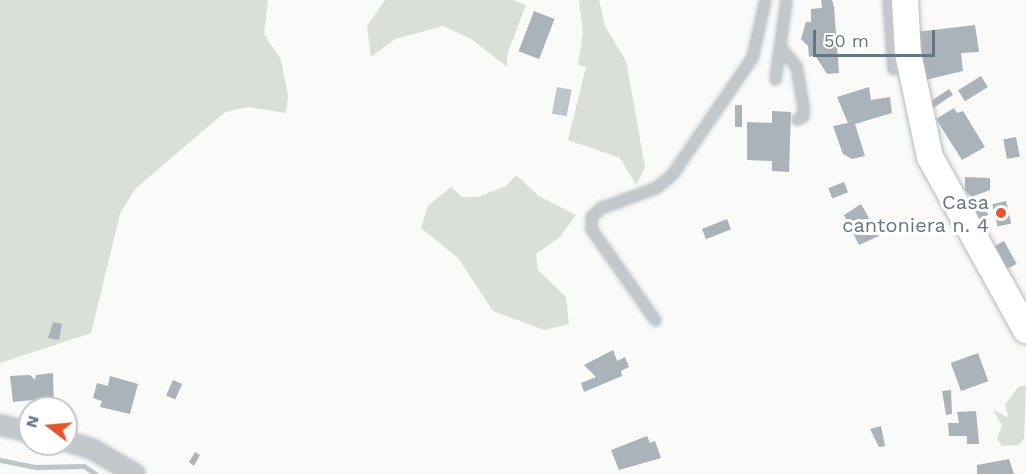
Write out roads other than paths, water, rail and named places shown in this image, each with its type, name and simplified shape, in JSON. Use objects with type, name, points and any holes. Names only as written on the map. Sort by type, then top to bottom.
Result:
[{"type":"main road","points":[[905,0],[908,53],[930,157],[1026,330]]},
{"type":"street","points":[[0,425],[18,429]]},
{"type":"street","points":[[78,444],[92,448],[135,474]]},
{"type":"lane","points":[[655,320],[591,229],[591,217],[600,208],[655,188],[672,174],[752,57],[765,0]]},
{"type":"lane","points":[[775,79],[786,0]]},
{"type":"lane","points":[[888,0],[893,69]]},
{"type":"lane","points":[[780,47],[796,66],[803,106],[802,116],[797,119]]},
{"type":"waterway","points":[[0,460],[37,467],[84,466],[96,474]]},
{"type":"place","name":"Casa cantoniera n. 4","points":[[1001,213]]}]
